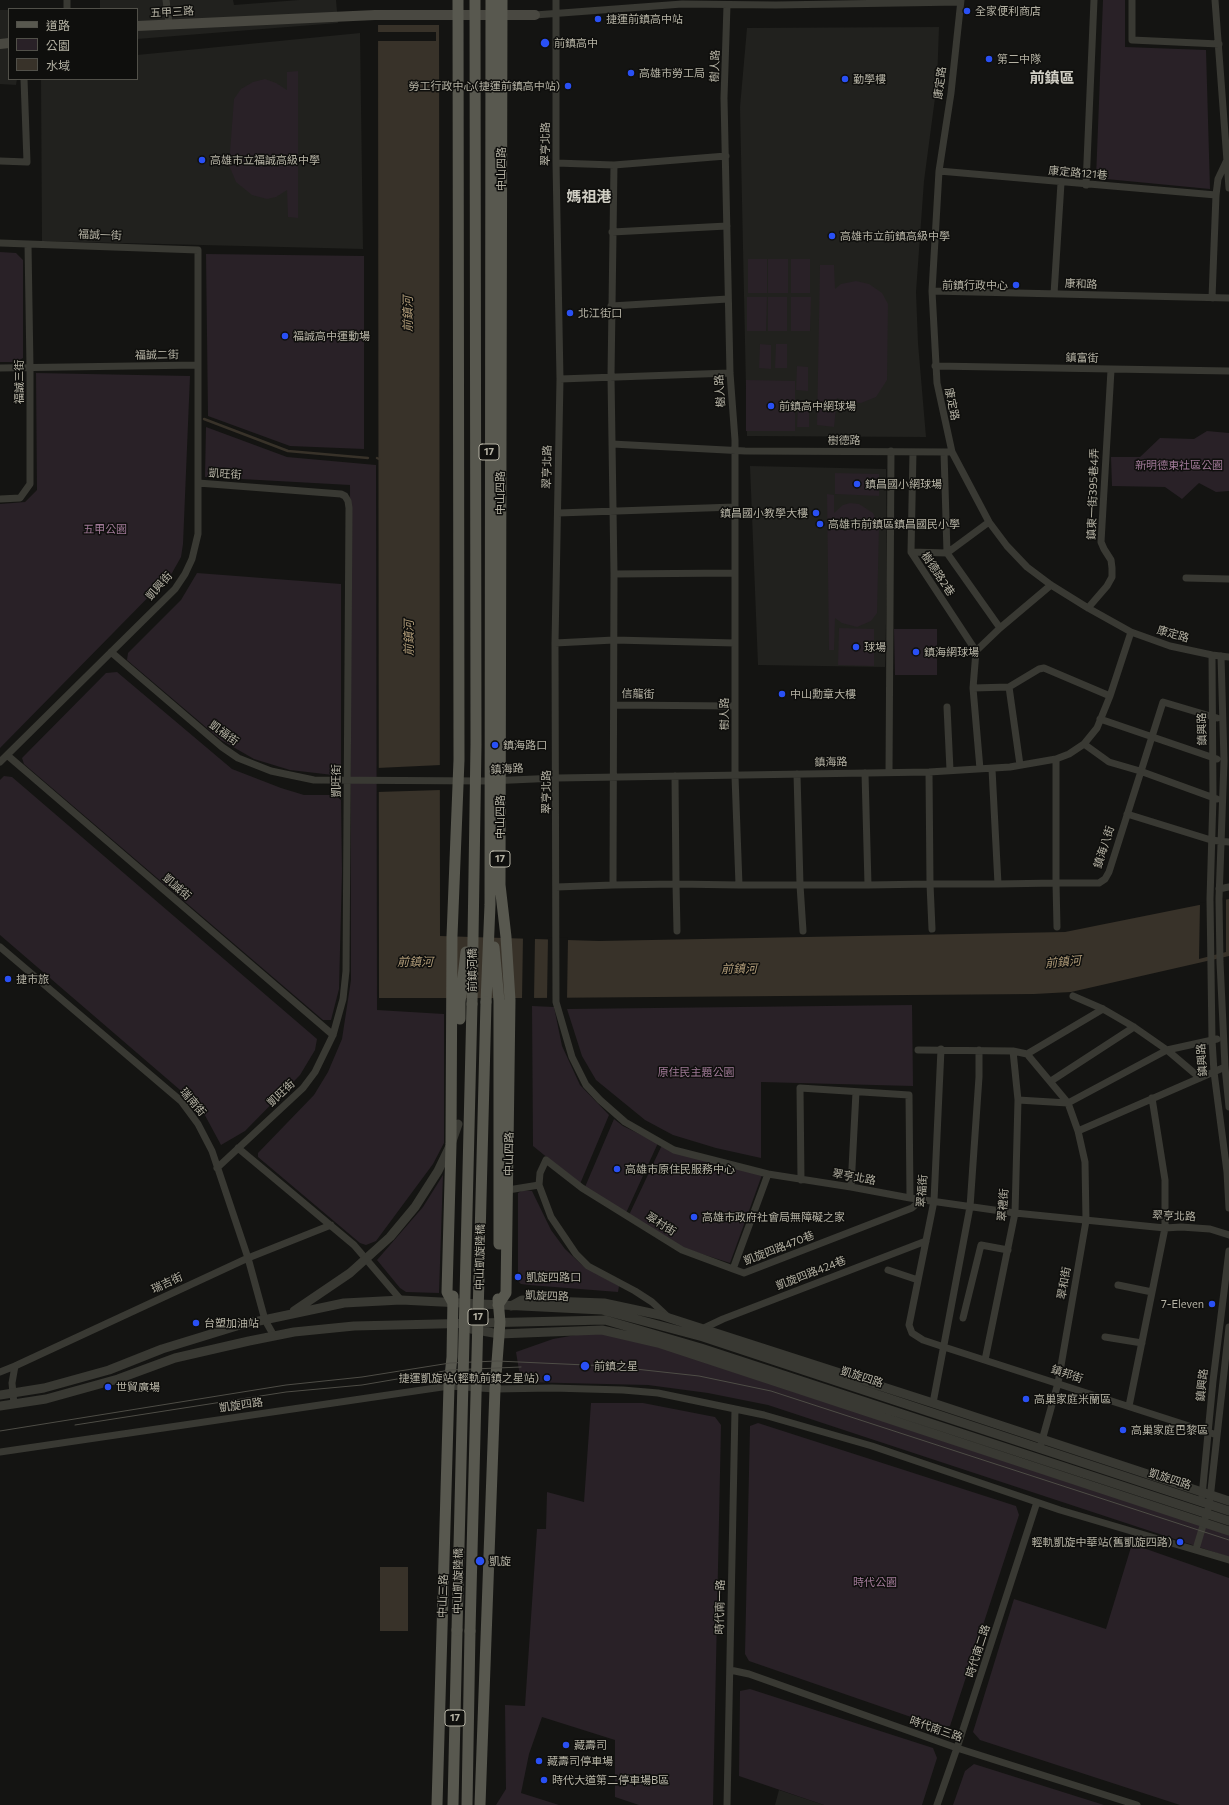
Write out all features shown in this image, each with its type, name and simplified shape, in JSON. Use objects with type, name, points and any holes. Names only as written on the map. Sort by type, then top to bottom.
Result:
[{"type":"main road","name":"17","points":[[455,781],[458,0]]},
{"type":"main road","name":"17","points":[[470,937],[473,901],[476,781],[475,0]]},
{"type":"main road","name":"中山四路","points":[[491,0],[496,15],[494,781],[490,905],[491,937]]},
{"type":"main road","name":"中山四路","points":[[496,15],[502,0]]},
{"type":"main road","name":"五甲三路","points":[[138,26],[169,23],[375,15],[535,15]]},
{"type":"main road","name":"前鎮河橋","points":[[455,781],[452,936],[456,1002]]},
{"type":"main road","name":"中山四路","points":[[494,781],[500,885],[506,937],[498,1305],[500,1322],[495,1389]]},
{"type":"main road","name":"前鎮河橋","points":[[456,1002],[470,937]]},
{"type":"main road","name":"前鎮河橋","points":[[470,937],[472,1004]]},
{"type":"main road","name":"前鎮河橋","points":[[491,937],[505,1000]]},
{"type":"main road","name":"前鎮河橋","points":[[486,1002],[491,937]]},
{"type":"main road","name":"中山四路","points":[[498,1305],[506,1294],[508,1190],[505,1000]]},
{"type":"main road","name":"17","points":[[449,1386],[452,1357],[458,1124],[456,1002]]},
{"type":"main road","name":"17","points":[[453,1302],[447,1292],[456,1002]]},
{"type":"main road","name":"中山凱旋陸橋","points":[[466,1805],[486,1002]]},
{"type":"main road","name":"中山凱旋陸橋","points":[[456,1630],[472,1004]]},
{"type":"main road","name":"中山三路","points":[[437,1805],[449,1386]]},
{"type":"main road","name":"17","points":[[480,1805],[495,1389]]},
{"type":"main road","name":"中山三路","points":[[452,1805],[456,1630]]},
{"type":"street","points":[[166,0],[169,23]]},
{"type":"street","name":"翠亨北路","points":[[556,0],[556,163],[560,379],[555,643],[557,778],[556,1002],[572,1057],[586,1085],[600,1100],[625,1122],[674,1150],[768,1174],[921,1200],[1015,1213],[1165,1228],[1181,1227],[1210,1229],[1229,1235]]},
{"type":"street","points":[[1086,185],[1094,0]]},
{"type":"street","points":[[1132,0],[1132,40],[1219,44]]},
{"type":"street","points":[[1215,0],[1227,137],[1229,188]]},
{"type":"street","points":[[535,15],[683,2],[727,5],[961,1]]},
{"type":"street","name":"康定路","points":[[961,1],[951,93],[939,171],[932,291],[935,366],[948,452],[989,522],[1007,546],[1027,567],[1051,585],[1131,632],[1170,646],[1229,657]]},
{"type":"street","name":"樹人路","points":[[727,5],[724,98],[730,373],[735,450],[735,776],[739,885]]},
{"type":"street","points":[[0,161],[27,162],[24,80]]},
{"type":"street","points":[[556,163],[614,166],[726,156]]},
{"type":"street","points":[[1212,298],[1216,196],[1218,179],[1227,160]]},
{"type":"street","points":[[614,166],[611,306],[614,705]]},
{"type":"street","name":"康定路121巷","points":[[939,171],[1216,196]]},
{"type":"street","points":[[1054,294],[1061,183]]},
{"type":"street","points":[[612,232],[726,226]]},
{"type":"street","name":"福誠一街","points":[[0,242],[198,250],[198,365]]},
{"type":"street","name":"福誠三街","points":[[0,499],[20,498],[30,484],[28,244]]},
{"type":"street","name":"康和路","points":[[932,291],[1229,298]]},
{"type":"street","points":[[611,306],[728,299]]},
{"type":"street","name":"福誠二街","points":[[0,368],[198,365]]},
{"type":"street","name":"凱興街","points":[[0,762],[175,589],[185,574],[192,559],[198,534],[198,365]]},
{"type":"street","name":"鎮富街","points":[[935,366],[1229,371]]},
{"type":"street","name":"鎮東一街395巷4弄","points":[[1088,608],[1107,586],[1112,577],[1111,560],[1101,542],[1111,370]]},
{"type":"street","points":[[560,379],[730,373]]},
{"type":"street","name":"樹德路","points":[[612,444],[735,450],[948,452]]},
{"type":"street","points":[[889,772],[891,451]]},
{"type":"street","name":"樹德路2巷","points":[[913,452],[911,552],[976,651]]},
{"type":"street","points":[[948,452],[947,553],[1000,628]]},
{"type":"street","name":"凱旺街","points":[[198,483],[341,494],[345,496],[348,501],[346,971],[343,999],[333,1035],[315,1072],[303,1088],[217,1168]]},
{"type":"street","points":[[558,513],[735,507]]},
{"type":"street","points":[[911,552],[947,553],[989,522]]},
{"type":"street","points":[[614,574],[735,573]]},
{"type":"street","points":[[1186,578],[1229,579]]},
{"type":"street","points":[[980,769],[973,688],[976,651],[1000,628],[1051,585]]},
{"type":"street","name":"鎮海路","points":[[455,781],[929,772],[992,769],[1056,759],[1069,754],[1084,744],[1097,728],[1110,696],[1131,632]]},
{"type":"street","points":[[555,643],[614,640],[735,643]]},
{"type":"street","name":"凱福街","points":[[111,652],[206,734],[238,758],[272,771],[314,780],[455,781]]},
{"type":"street","name":"鎮興路","points":[[1212,655],[1214,758],[1210,898],[1212,1040],[1218,1108],[1226,1165],[1229,1208]]},
{"type":"street","name":"鎮興路","points":[[1221,656],[1225,842],[1219,889],[1220,956],[1223,1037],[1229,1106]]},
{"type":"street","points":[[973,688],[1010,687],[1039,669],[1044,668],[1110,696]]},
{"type":"street","points":[[1010,687],[1020,765]]},
{"type":"street","name":"鎮海八街","points":[[556,887],[676,884],[800,885],[1099,883],[1105,879],[1109,872],[1163,702],[1213,717]]},
{"type":"street","name":"信龍街","points":[[613,885],[612,777],[614,705],[735,706]]},
{"type":"street","points":[[947,707],[950,770]]},
{"type":"street","points":[[1213,717],[1223,720]]},
{"type":"street","points":[[1100,718],[1224,761]]},
{"type":"street","points":[[1084,744],[1109,762],[1140,771],[1223,801]]},
{"type":"street","name":"凱誠街","points":[[7,755],[333,1035]]},
{"type":"street","points":[[1056,759],[1057,927]]},
{"type":"street","points":[[992,769],[998,884]]},
{"type":"street","points":[[929,772],[932,929]]},
{"type":"street","points":[[865,773],[868,884]]},
{"type":"street","points":[[797,774],[800,885],[803,931]]},
{"type":"street","points":[[675,776],[677,931]]},
{"type":"street","points":[[1127,814],[1211,840],[1225,842]]},
{"type":"street","points":[[1219,889],[1229,887]]},
{"type":"street","name":"瑞南街","points":[[0,947],[181,1101],[198,1124],[212,1151],[248,1258],[265,1320],[274,1336]]},
{"type":"street","points":[[1073,996],[1103,1009],[1134,1027],[1167,1050],[1200,1078]]},
{"type":"street","points":[[918,1050],[941,1049],[1013,1051],[1027,1054],[1103,1009]]},
{"type":"street","points":[[1050,1081],[1134,1027]]},
{"type":"street","points":[[1018,1100],[1068,1103],[1167,1050],[1223,1037]]},
{"type":"street","name":"翠福街","points":[[912,1333],[909,1325],[934,1201],[941,1049]]},
{"type":"street","points":[[933,1403],[970,1207],[979,1077],[979,1050]]},
{"type":"street","name":"翠禮街","points":[[985,1360],[1015,1213],[1018,1100],[1013,1051]]},
{"type":"street","name":"翠和街","points":[[1027,1054],[1068,1103],[1078,1131],[1085,1162],[1086,1221],[1058,1383],[1035,1462]]},
{"type":"street","points":[[1078,1131],[1225,1067]]},
{"type":"street","points":[[801,1180],[800,1088],[909,1095],[910,1198]]},
{"type":"street","points":[[851,1187],[856,1092]]},
{"type":"street","points":[[1130,1406],[1165,1228],[1165,1180],[1152,1098]]},
{"type":"street","points":[[1218,1108],[1229,1106]]},
{"type":"street","points":[[290,1314],[350,1273],[390,1237],[415,1207],[438,1171],[451,1144],[458,1124]]},
{"type":"street","points":[[238,1148],[331,1225],[367,1258],[401,1300]]},
{"type":"street","name":"翠村街","points":[[539,1185],[540,1173],[546,1160],[582,1188],[682,1250],[733,1269]]},
{"type":"street","points":[[733,1269],[768,1174]]},
{"type":"street","points":[[508,1190],[539,1185],[551,1217],[576,1254],[588,1266],[646,1298],[669,1318]]},
{"type":"street","name":"凱旋四路470巷","points":[[733,1269],[744,1273],[912,1208],[921,1200]]},
{"type":"street","name":"瑞吉街","points":[[0,1372],[248,1258],[331,1225]]},
{"type":"street","name":"凱旋四路424巷","points":[[704,1328],[723,1319],[926,1241]]},
{"type":"street","points":[[964,1318],[981,1245],[1008,1250]]},
{"type":"street","name":"鎮興路","points":[[1196,1549],[1206,1503],[1208,1432],[1229,1251]]},
{"type":"street","points":[[888,1270],[918,1280]]},
{"type":"street","points":[[1118,1284],[1152,1292]]},
{"type":"street","points":[[0,1395],[44,1388],[109,1370],[162,1349],[240,1325],[344,1303],[401,1300],[511,1306]]},
{"type":"street","name":"凱旋四路","points":[[511,1306],[522,1300],[604,1303],[669,1318],[704,1328],[1229,1500]]},
{"type":"street","name":"凱旋四路","points":[[511,1306],[602,1310],[659,1324],[766,1357],[1229,1511]]},
{"type":"street","name":"凱旋四路","points":[[0,1406],[46,1399],[118,1379],[175,1358],[294,1332],[354,1326],[452,1325],[500,1322],[605,1320],[701,1348],[1035,1462]]},
{"type":"street","name":"凱旋四路","points":[[452,1325],[499,1334],[602,1330],[644,1340],[1204,1516],[1229,1521]]},
{"type":"street","name":"鎮興路","points":[[1206,1493],[1226,1380],[1229,1327]]},
{"type":"street","name":"鎮邦街","points":[[912,1333],[923,1340],[1217,1435]]},
{"type":"street","points":[[1105,1337],[1142,1343]]},
{"type":"street","points":[[14,1404],[12,1383],[15,1366]]},
{"type":"street","points":[[1213,1381],[1226,1380]]},
{"type":"street","name":"凱旋四路","points":[[0,1452],[449,1386],[495,1389],[552,1388],[623,1390],[658,1393],[764,1415],[872,1446],[1037,1502],[1229,1560]]},
{"type":"street","name":"時代南一路","points":[[727,1805],[736,1409]]},
{"type":"street","name":"時代南二路","points":[[937,1805],[1037,1502]]},
{"type":"street","name":"凱旋四路","points":[[1204,1516],[1229,1531]]},
{"type":"street","name":"時代南三路","points":[[730,1670],[749,1674],[957,1748],[1137,1805]]},
{"type":"shaded area","points":[[100,0],[233,0],[234,5],[299,0],[336,0],[338,23],[138,39],[138,8],[100,8]]},
{"type":"shaded area","points":[[0,10],[8,10],[8,80],[17,80],[16,85],[0,84]]},
{"type":"shaded area","name":"高雄市立前鎮高級中學","points":[[939,27],[937,83],[924,181],[916,292],[918,343],[926,437],[747,436],[740,107],[747,28]]},
{"type":"shaded area","name":"高雄市立福誠高級中學","points":[[360,33],[363,249],[42,241],[41,80],[138,80],[138,55]]},
{"type":"shaded area","name":"高雄市前鎮區鎮昌國民小學","points":[[750,466],[886,469],[887,580],[885,667],[758,665]]},
{"type":"shaded area","points":[[779,1790],[824,1805],[775,1805]]},
{"type":"green space","points":[[1103,0],[1125,0],[1125,47],[1206,50],[1210,189],[1096,178]]},
{"type":"green space","points":[[298,71],[298,218],[288,217],[287,190],[276,197],[267,199],[252,195],[236,182],[229,165],[234,99],[241,89],[253,82],[265,79],[276,83],[287,90],[287,72]]},
{"type":"green space","points":[[0,252],[16,253],[23,260],[23,358],[16,362],[0,362]]},
{"type":"green space","name":"福誠高中運動場","points":[[206,254],[364,256],[364,449],[290,446],[208,416]]},
{"type":"green space","points":[[748,259],[767,259],[767,293],[748,293]]},
{"type":"green space","points":[[768,259],[788,259],[788,293],[768,293]]},
{"type":"green space","points":[[791,259],[810,259],[810,293],[791,293]]},
{"type":"green space","points":[[820,265],[834,265],[835,289],[841,284],[856,281],[869,284],[882,293],[888,304],[887,380],[876,397],[861,403],[845,401],[837,398],[834,427],[817,425]]},
{"type":"green space","points":[[747,297],[767,297],[766,331],[747,331]]},
{"type":"green space","points":[[768,297],[787,297],[787,331],[768,331]]},
{"type":"green space","points":[[791,297],[811,297],[810,331],[791,331]]},
{"type":"green space","points":[[760,344],[771,345],[771,369],[759,368]]},
{"type":"green space","points":[[776,344],[787,344],[787,368],[775,368]]},
{"type":"green space","points":[[797,366],[808,367],[808,391],[796,390]]},
{"type":"green space","name":"五甲公園","points":[[36,373],[190,376],[183,544],[181,557],[172,573],[0,748],[0,504],[25,502],[37,490]]},
{"type":"green space","name":"前鎮高中網球場","points":[[746,380],[795,381],[795,431],[746,431]]},
{"type":"green space","points":[[798,403],[809,403],[809,427],[797,427]]},
{"type":"green space","points":[[206,427],[287,457],[376,465],[377,1010],[444,1014],[444,1143],[433,1164],[376,1241],[366,1245],[360,1243],[258,1157],[258,1153],[314,1095],[328,1072],[342,1039],[351,980],[350,485],[205,477]]},
{"type":"green space","name":"新明德東社區公園","points":[[1207,431],[1229,433],[1229,491],[1216,492],[1199,483],[1182,499],[1165,487],[1112,486],[1111,457],[1140,457],[1160,438],[1194,439]]},
{"type":"green space","name":"鎮昌國小網球場","points":[[835,473],[879,474],[879,496],[835,494]]},
{"type":"green space","points":[[827,494],[834,495],[834,513],[843,505],[850,503],[859,504],[873,513],[879,526],[877,613],[871,621],[857,627],[842,623],[835,618],[834,650],[829,650]]},
{"type":"green space","points":[[197,573],[341,584],[341,771],[333,775],[290,770],[254,759],[221,740],[127,660],[128,653],[181,600]]},
{"type":"green space","name":"球場","points":[[839,628],[874,629],[874,666],[838,665]]},
{"type":"green space","name":"鎮海網球場","points":[[894,629],[937,629],[937,675],[895,675]]},
{"type":"green space","points":[[117,672],[232,769],[281,788],[304,795],[335,795],[341,800],[342,872],[339,989],[331,1020],[323,1020],[24,764],[22,758],[106,673]]},
{"type":"green space","points":[[4,776],[12,777],[317,1039],[315,1050],[300,1075],[245,1131],[221,1145],[201,1108],[0,935],[0,780]]},
{"type":"green space","name":"原住民主題公園","points":[[912,1005],[913,1086],[761,1082],[761,1158],[716,1148],[673,1135],[645,1120],[596,1080],[582,1056],[567,1009]]},
{"type":"green space","points":[[532,1006],[554,1007],[562,1046],[580,1085],[609,1115],[580,1184],[533,1146]]},
{"type":"green space","points":[[614,1119],[623,1126],[658,1143],[626,1213],[585,1187]]},
{"type":"green space","points":[[662,1145],[762,1175],[730,1263],[683,1248],[629,1215]]},
{"type":"green space","points":[[443,1175],[439,1293],[406,1292],[400,1288],[377,1260],[423,1207]]},
{"type":"green space","points":[[523,1190],[532,1191],[551,1230],[565,1249],[582,1265],[619,1286],[618,1292],[529,1285],[521,1284],[518,1281],[518,1193]]},
{"type":"green space","points":[[587,1333],[603,1333],[656,1346],[1229,1533],[1229,1557],[768,1405],[708,1393],[648,1385],[521,1382],[516,1352],[553,1339]]},
{"type":"green space","points":[[591,1403],[643,1403],[715,1417],[721,1425],[713,1805],[639,1805],[615,1797],[615,1740],[542,1717],[529,1754],[521,1793],[559,1805],[496,1805],[506,1789],[505,1705],[525,1706],[537,1529],[546,1529],[547,1492],[584,1502]]},
{"type":"green space","name":"時代公園","points":[[758,1423],[1016,1506],[1019,1515],[950,1726],[940,1727],[749,1661],[745,1654],[750,1426]]},
{"type":"green space","points":[[1132,1544],[1229,1578],[1229,1805],[1180,1805],[980,1740],[973,1732],[1014,1599],[1106,1629]]},
{"type":"green space","points":[[750,1689],[933,1748],[937,1758],[922,1805],[824,1805],[739,1776],[740,1691]]},
{"type":"green space","points":[[974,1764],[1104,1805],[953,1805],[965,1771]]},
{"type":"water","name":"前鎮河","points":[[378,0],[439,0],[440,936],[599,941],[1065,932],[1229,899],[1229,956],[1071,992],[1034,994],[379,998]]},
{"type":"water","points":[[380,1567],[408,1567],[408,1631],[380,1631]]},
{"type":"pier","points":[[376,0],[441,0],[441,25],[376,25]]},
{"type":"pier","points":[[376,32],[436,32],[436,41],[376,41]]},
{"type":"pier","points":[[441,765],[441,790],[377,792],[377,768]]},
{"type":"pier","points":[[1226,898],[1226,952],[1199,959],[1200,903]]},
{"type":"pier","points":[[523,936],[535,936],[534,1000],[522,1000]]},
{"type":"pier","points":[[548,937],[568,938],[567,1000],[547,1000]]},
{"type":"waterway","points":[[204,419],[288,451],[368,458]]},
{"type":"tram line","points":[[0,1431],[286,1385],[362,1377],[450,1363],[497,1361],[608,1366],[699,1376],[771,1391],[1229,1540]]},
{"type":"tram line","points":[[75,1425],[286,1392],[362,1385],[450,1370],[521,1367]]},
{"type":"place","name":"全家便利商店","points":[[967,11]]},
{"type":"place","name":"捷運前鎮高中站","points":[[598,19]]},
{"type":"place","name":"前鎮高中","points":[[545,43]]},
{"type":"place","name":"第二中隊","points":[[989,59]]},
{"type":"place","name":"高雄市勞工局","points":[[631,73]]},
{"type":"place","name":"勤學樓","points":[[845,79]]},
{"type":"place","name":"勞工行政中心(捷運前鎮高中站)","points":[[568,86]]},
{"type":"place","name":"高雄市立福誠高級中學","points":[[202,160]]},
{"type":"place","name":"高雄市立前鎮高級中學","points":[[832,236]]},
{"type":"place","name":"前鎮行政中心","points":[[1016,285]]},
{"type":"place","name":"北江街口","points":[[570,313]]},
{"type":"place","name":"福誠高中運動場","points":[[285,336]]},
{"type":"place","name":"前鎮高中網球場","points":[[771,406]]},
{"type":"place","name":"鎮昌國小網球場","points":[[857,484]]},
{"type":"place","name":"鎮昌國小教學大樓","points":[[816,513]]},
{"type":"place","name":"高雄市前鎮區鎮昌國民小學","points":[[820,524]]},
{"type":"place","name":"球場","points":[[856,647]]},
{"type":"place","name":"鎮海網球場","points":[[916,652]]},
{"type":"place","name":"中山勳章大樓","points":[[782,694]]},
{"type":"place","name":"鎮海路口","points":[[495,745]]},
{"type":"place","name":"捷市旅","points":[[8,979]]},
{"type":"place","name":"高雄市原住民服務中心","points":[[617,1169]]},
{"type":"place","name":"高雄市政府社會局無障礙之家","points":[[694,1217]]},
{"type":"place","name":"凱旋四路口","points":[[518,1277]]},
{"type":"place","name":"7-Eleven","points":[[1212,1304]]},
{"type":"place","name":"台塑加油站","points":[[196,1323]]},
{"type":"place","name":"前鎮之星","points":[[585,1366]]},
{"type":"place","name":"捷運凱旋站(輕軌前鎮之星站)","points":[[547,1378]]},
{"type":"place","name":"世貿廣場","points":[[108,1387]]},
{"type":"place","name":"高巢家庭米蘭區","points":[[1026,1399]]},
{"type":"place","name":"高巢家庭巴黎區","points":[[1123,1430]]},
{"type":"place","name":"輕軌凱旋中華站(舊凱旋四路)","points":[[1180,1542]]},
{"type":"place","name":"凱旋","points":[[480,1561]]},
{"type":"place","name":"藏壽司","points":[[566,1745]]},
{"type":"place","name":"藏壽司停車場","points":[[539,1761]]},
{"type":"place","name":"時代大道第二停車場B區","points":[[544,1780]]},
{"type":"district","name":"前鎮區","points":[[1052,78]]},
{"type":"district","name":"媽祖港","points":[[589,197]]}]
